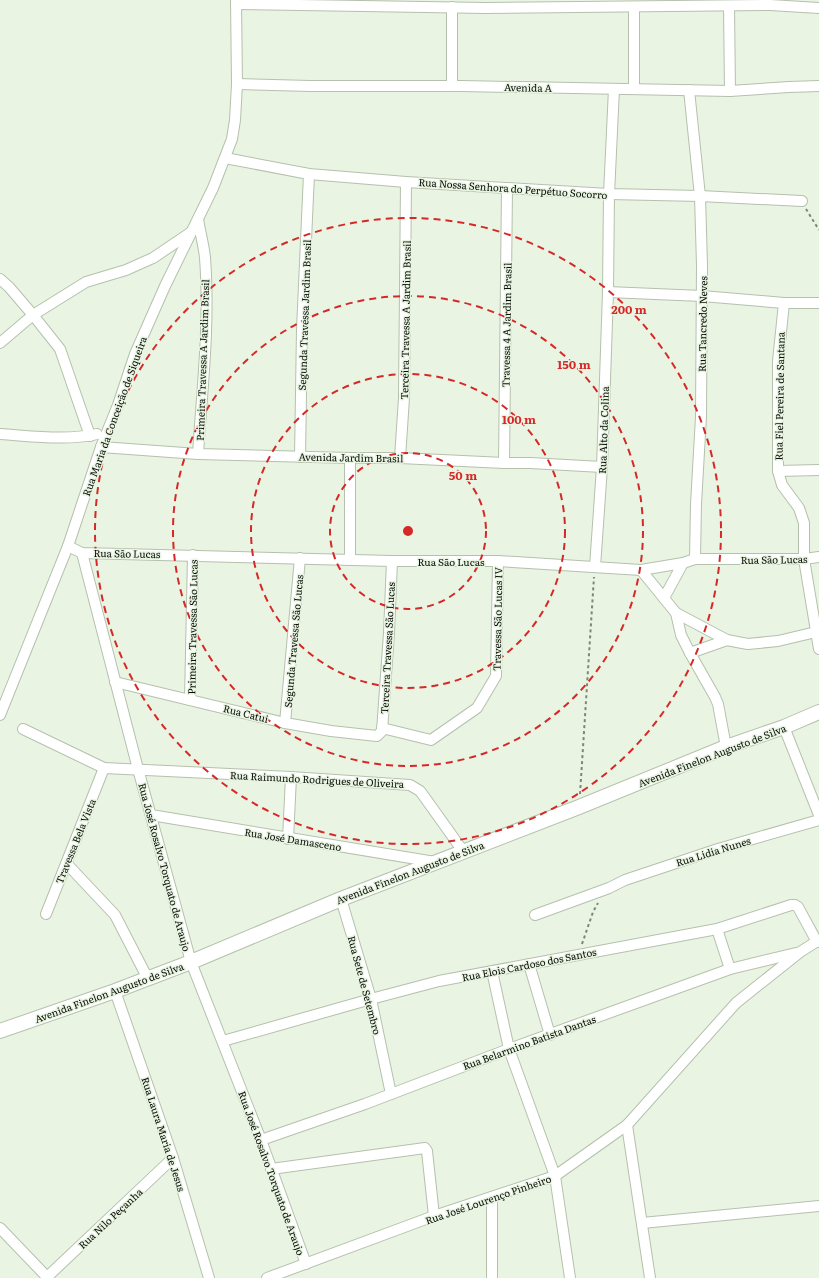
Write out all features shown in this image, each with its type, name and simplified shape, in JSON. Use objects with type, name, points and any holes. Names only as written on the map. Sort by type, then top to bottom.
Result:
[{"type":"street","points":[[236,2],[452,7],[486,4],[634,7],[716,3],[729,6],[770,5],[819,8]]},
{"type":"street","name":"Rua Maria da Conceição de Siqueira","points":[[0,715],[68,546],[101,447],[118,405],[135,354],[213,188],[232,138],[235,120],[237,84],[236,2]]},
{"type":"street","points":[[729,6],[730,91]]},
{"type":"street","points":[[452,7],[452,86]]},
{"type":"street","points":[[634,7],[634,88]]},
{"type":"street","name":"Avenida A","points":[[237,84],[310,86],[634,88],[730,91],[819,86]]},
{"type":"street","name":"Rua Alto da Colina","points":[[595,567],[602,467],[608,292],[609,194],[614,89]]},
{"type":"street","name":"Rua Tancredo Neves","points":[[689,90],[700,196],[702,296],[701,417],[696,504],[695,559]]},
{"type":"street","name":"Rua Nossa Senhora do Perpétuo Socorro","points":[[225,158],[309,174],[406,182],[609,194],[700,196],[802,201]]},
{"type":"street","name":"Segunda Travessa Jardim Brasil","points":[[300,457],[302,329],[309,174]]},
{"type":"street","name":"Terceira Travessa A Jardim Brasil","points":[[400,458],[404,398],[406,182]]},
{"type":"street","name":"Travessa 4 A Jardim Brasil","points":[[504,463],[507,188]]},
{"type":"street","name":"Primeira Travessa A Jardim Brasil","points":[[198,219],[205,257],[205,335],[198,454]]},
{"type":"street","points":[[0,343],[33,315],[86,282],[126,270],[153,258],[191,233]]},
{"type":"street","points":[[0,279],[9,287],[60,349],[90,436]]},
{"type":"street","points":[[608,292],[702,296],[784,303],[819,303]]},
{"type":"street","name":"Rua Fiel Pereira de Santana","points":[[784,303],[778,361],[778,471],[782,485],[799,508],[802,515],[804,524],[804,559],[819,649]]},
{"type":"street","points":[[0,434],[66,437],[90,436],[107,432]]},
{"type":"street","name":"Avenida Jardim Brasil","points":[[101,447],[198,454],[400,458],[602,467]]},
{"type":"street","points":[[350,458],[350,560]]},
{"type":"street","points":[[778,471],[819,470]]},
{"type":"street","points":[[68,546],[82,553]]},
{"type":"street","name":"Rua São Lucas","points":[[82,553],[392,561],[498,561],[640,570],[683,563],[695,559],[804,559],[819,557]]},
{"type":"street","name":"Rua José Rosalvo Torquato de Araujo","points":[[82,553],[138,769],[191,962],[261,1140],[306,1264]]},
{"type":"street","name":"Primeira Travessa São Lucas","points":[[190,700],[193,555]]},
{"type":"street","name":"Segunda Travessa São Lucas","points":[[285,723],[300,558]]},
{"type":"street","name":"Terceira Travessa São Lucas","points":[[381,731],[389,633],[392,561]]},
{"type":"street","name":"Travessa São Lucas IV","points":[[496,676],[498,561]]},
{"type":"street","points":[[664,598],[683,563]]},
{"type":"street","points":[[640,570],[676,613],[727,640],[748,644],[778,641],[816,632]]},
{"type":"street","points":[[676,613],[681,635],[718,704],[726,747]]},
{"type":"street","points":[[690,654],[727,640]]},
{"type":"street","name":"Rua Catui","points":[[115,682],[285,723],[375,736],[381,731],[431,740],[477,708],[496,676]]},
{"type":"street","name":"Avenida Finelon Augusto de Silva","points":[[0,1031],[148,979],[341,899],[726,747],[784,727],[819,712]]},
{"type":"street","points":[[784,727],[819,815]]},
{"type":"street","points":[[23,729],[104,768]]},
{"type":"street","name":"Rua Raimundo Rodrigues de Oliveira","points":[[104,768],[291,777],[410,785],[420,791],[463,851]]},
{"type":"street","name":"Travessa Bela Vista","points":[[46,914],[104,768]]},
{"type":"street","points":[[288,839],[291,777]]},
{"type":"street","name":"Rua José Damasceno","points":[[151,815],[288,839],[435,862]]},
{"type":"street","name":"Rua Lidia Nunes","points":[[535,915],[609,888],[625,880],[718,849],[819,820]]},
{"type":"street","points":[[67,864],[115,915],[148,979]]},
{"type":"street","name":"Rua Sete de Setembro","points":[[341,899],[371,999],[391,1094]]},
{"type":"street","name":"Rua Elois Cardoso dos Santos","points":[[223,1041],[439,981],[717,929],[790,905],[795,905],[798,907],[818,941]]},
{"type":"street","points":[[717,929],[730,970]]},
{"type":"street","name":"Rua José Lourenço Pinheiro","points":[[267,1278],[434,1216],[555,1176],[627,1125],[736,1003],[800,952],[818,941]]},
{"type":"street","name":"Rua Belarmino Batista Dantas","points":[[261,1140],[730,970],[800,952]]},
{"type":"street","points":[[529,964],[550,1035]]},
{"type":"street","points":[[492,971],[509,1049],[555,1176],[570,1278]]},
{"type":"street","name":"Rua Laura Maria de Jesus","points":[[115,991],[173,1158],[209,1278]]},
{"type":"street","points":[[627,1125],[650,1278]]},
{"type":"street","points":[[271,1169],[425,1148],[434,1216]]},
{"type":"street","name":"Rua Nilo Peçanha","points":[[46,1278],[173,1158]]},
{"type":"street","points":[[492,1197],[492,1278]]},
{"type":"street","points":[[642,1223],[819,1206]]},
{"type":"street","points":[[0,1228],[46,1278]]},
{"type":"path","points":[[802,201],[819,230]]},
{"type":"path","points":[[579,806],[595,567]]},
{"type":"path","points":[[578,955],[593,912],[609,888]]}]
